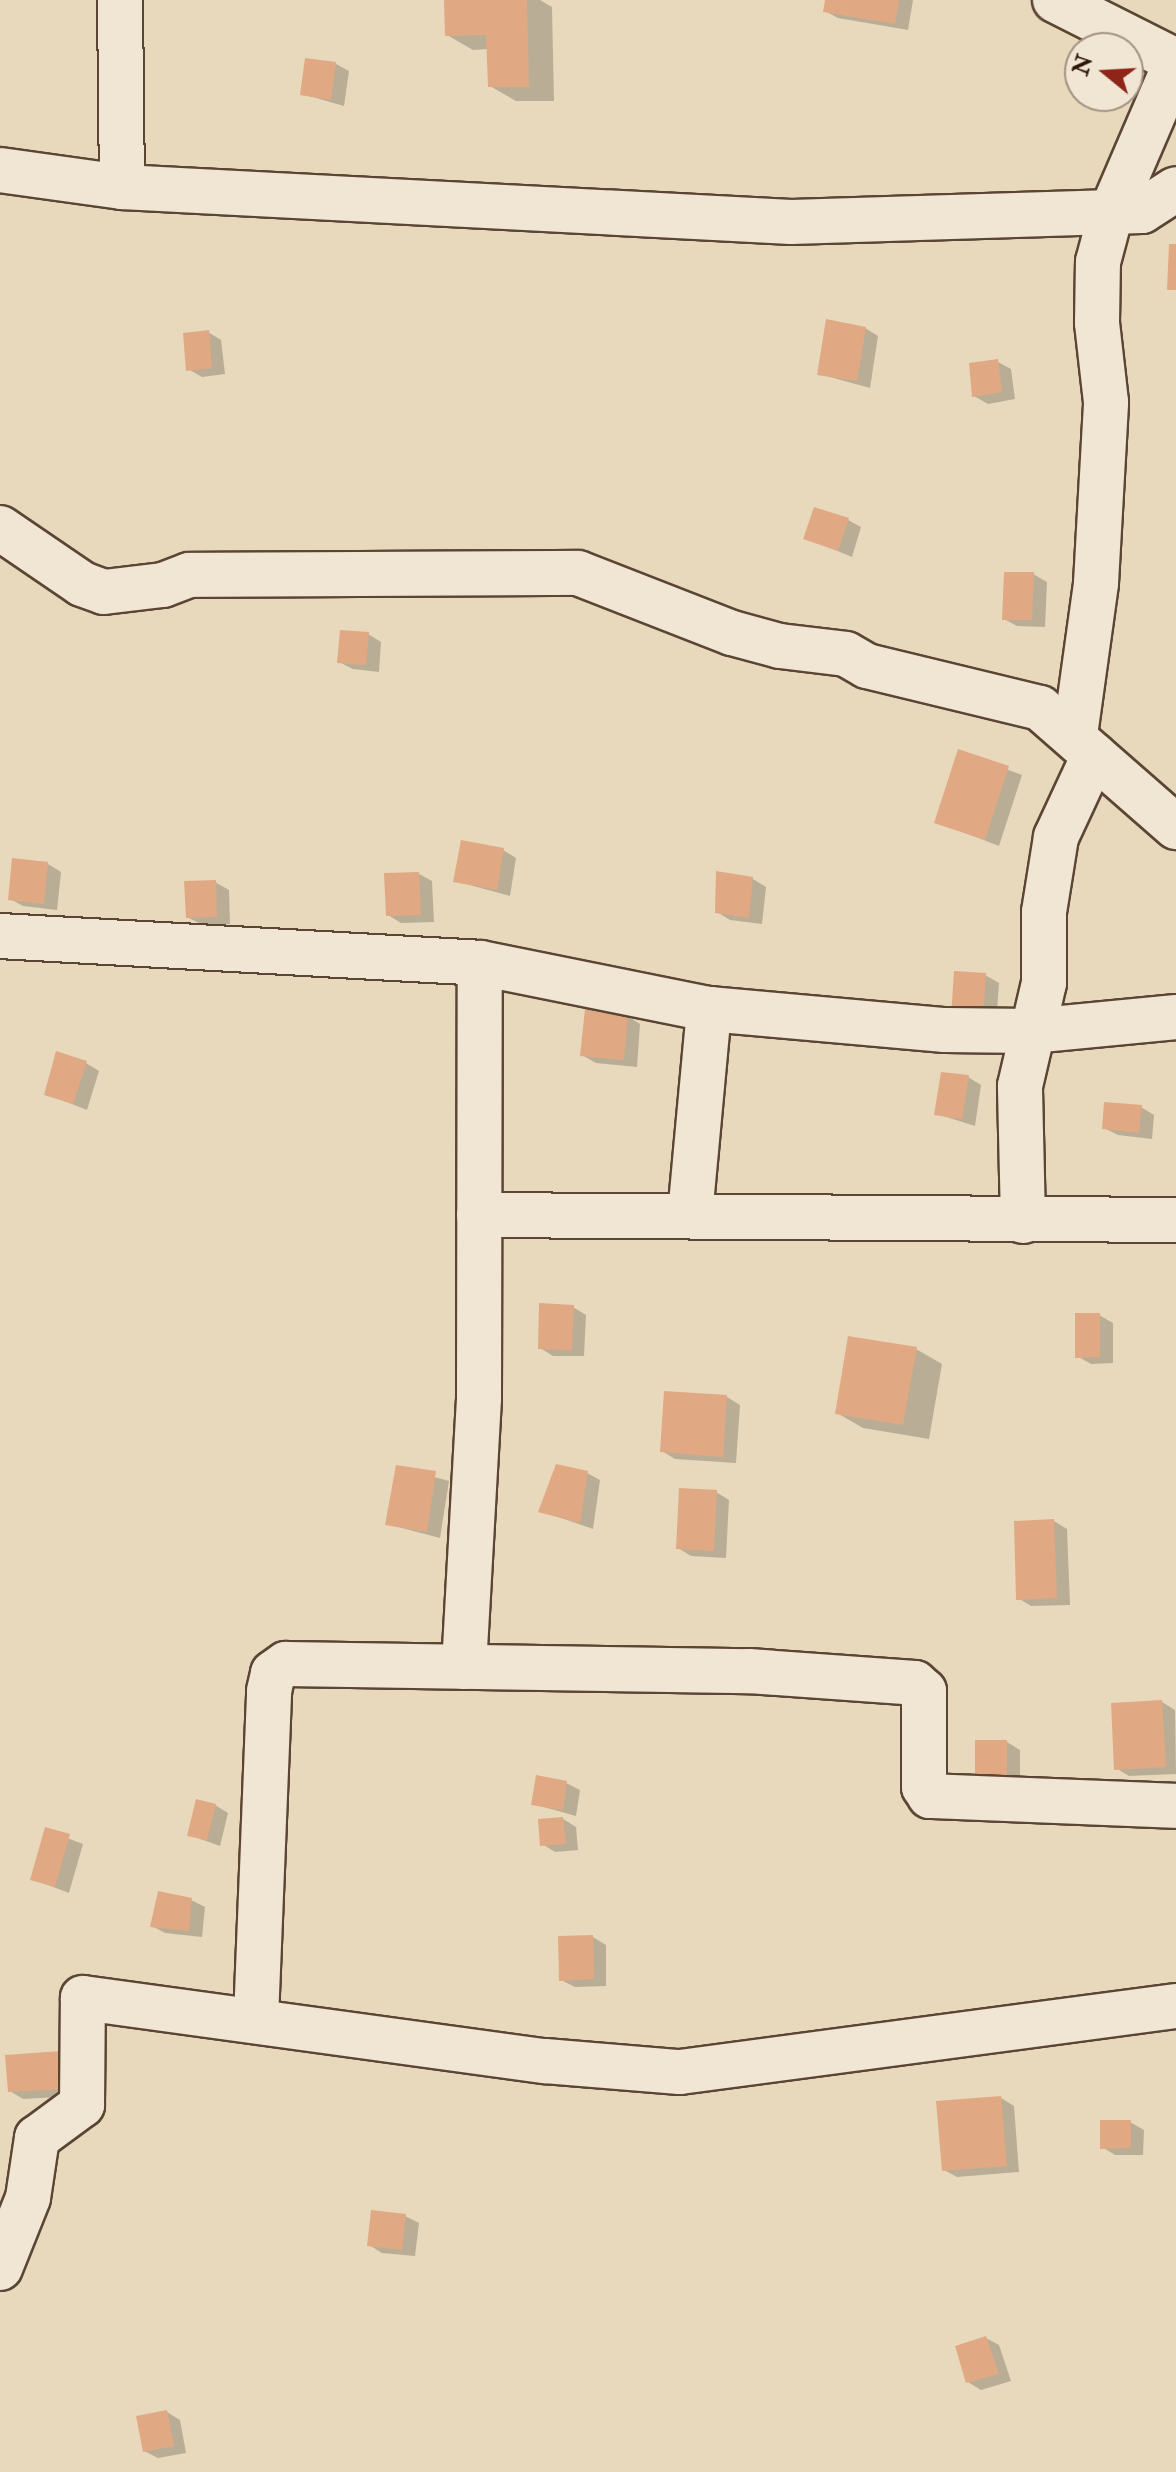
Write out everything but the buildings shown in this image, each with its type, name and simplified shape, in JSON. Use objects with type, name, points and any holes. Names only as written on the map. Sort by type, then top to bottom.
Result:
[{"type":"street","points":[[120,0],[122,187]]},
{"type":"street","points":[[1023,1221],[1020,1086],[1044,983],[1044,912],[1056,837],[1084,745],[1106,402],[1097,323],[1098,262],[1111,213],[1176,61],[1055,0]]},
{"type":"street","points":[[0,170],[122,187],[791,222],[1142,211],[1176,189]]},
{"type":"street","points":[[0,528],[82,584],[104,592],[163,585],[189,575],[578,573],[732,633],[780,646],[846,654],[867,666],[1040,708],[1176,827]]},
{"type":"street","points":[[0,936],[480,963],[709,1009],[945,1030],[1031,1031],[1176,1017]]},
{"type":"street","points":[[464,1667],[476,1530],[480,963]]},
{"type":"street","points":[[690,1215],[709,1009]]},
{"type":"street","points":[[479,1215],[1176,1220]]},
{"type":"street","points":[[256,2019],[273,1673],[286,1664],[749,1671],[915,1683],[924,1691],[924,1787],[930,1796],[1176,1806]]},
{"type":"street","points":[[0,2268],[28,2198],[37,2138],[82,2105],[83,1998],[256,2019],[545,2061],[680,2072],[1176,2006]]}]
